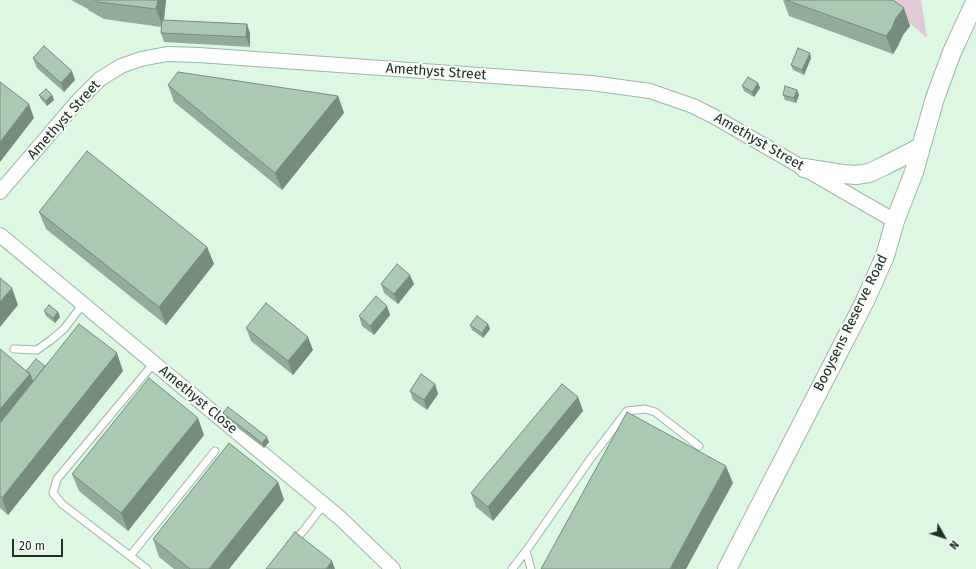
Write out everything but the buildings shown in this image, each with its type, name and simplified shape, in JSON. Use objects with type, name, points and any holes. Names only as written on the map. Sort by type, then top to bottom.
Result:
[{"type":"street","name":"Booysens Reserve Road","points":[[727,569],[864,303],[885,256],[895,221],[914,172],[935,98],[952,52],[976,0]]},
{"type":"street","name":"Amethyst Street","points":[[0,192],[77,102],[100,79],[121,66],[141,59],[167,54],[198,55],[591,83],[650,91],[688,104],[712,116],[895,221]]},
{"type":"street","points":[[804,168],[843,174],[856,175],[869,173],[921,147]]},
{"type":"street","name":"Amethyst Close","points":[[0,236],[324,504],[393,569]]},
{"type":"lane","points":[[14,349],[37,350],[64,329],[83,304]]},
{"type":"lane","points":[[147,569],[62,504],[53,493],[57,479],[154,363]]},
{"type":"lane","points":[[512,569],[591,458],[627,411],[645,409],[655,412],[699,446]]},
{"type":"lane","points":[[130,556],[215,451]]},
{"type":"lane","points":[[288,547],[304,530],[324,504]]},
{"type":"lane","points":[[526,551],[531,569]]},
{"type":"shaded area","points":[[883,0],[921,0],[927,38]]}]
